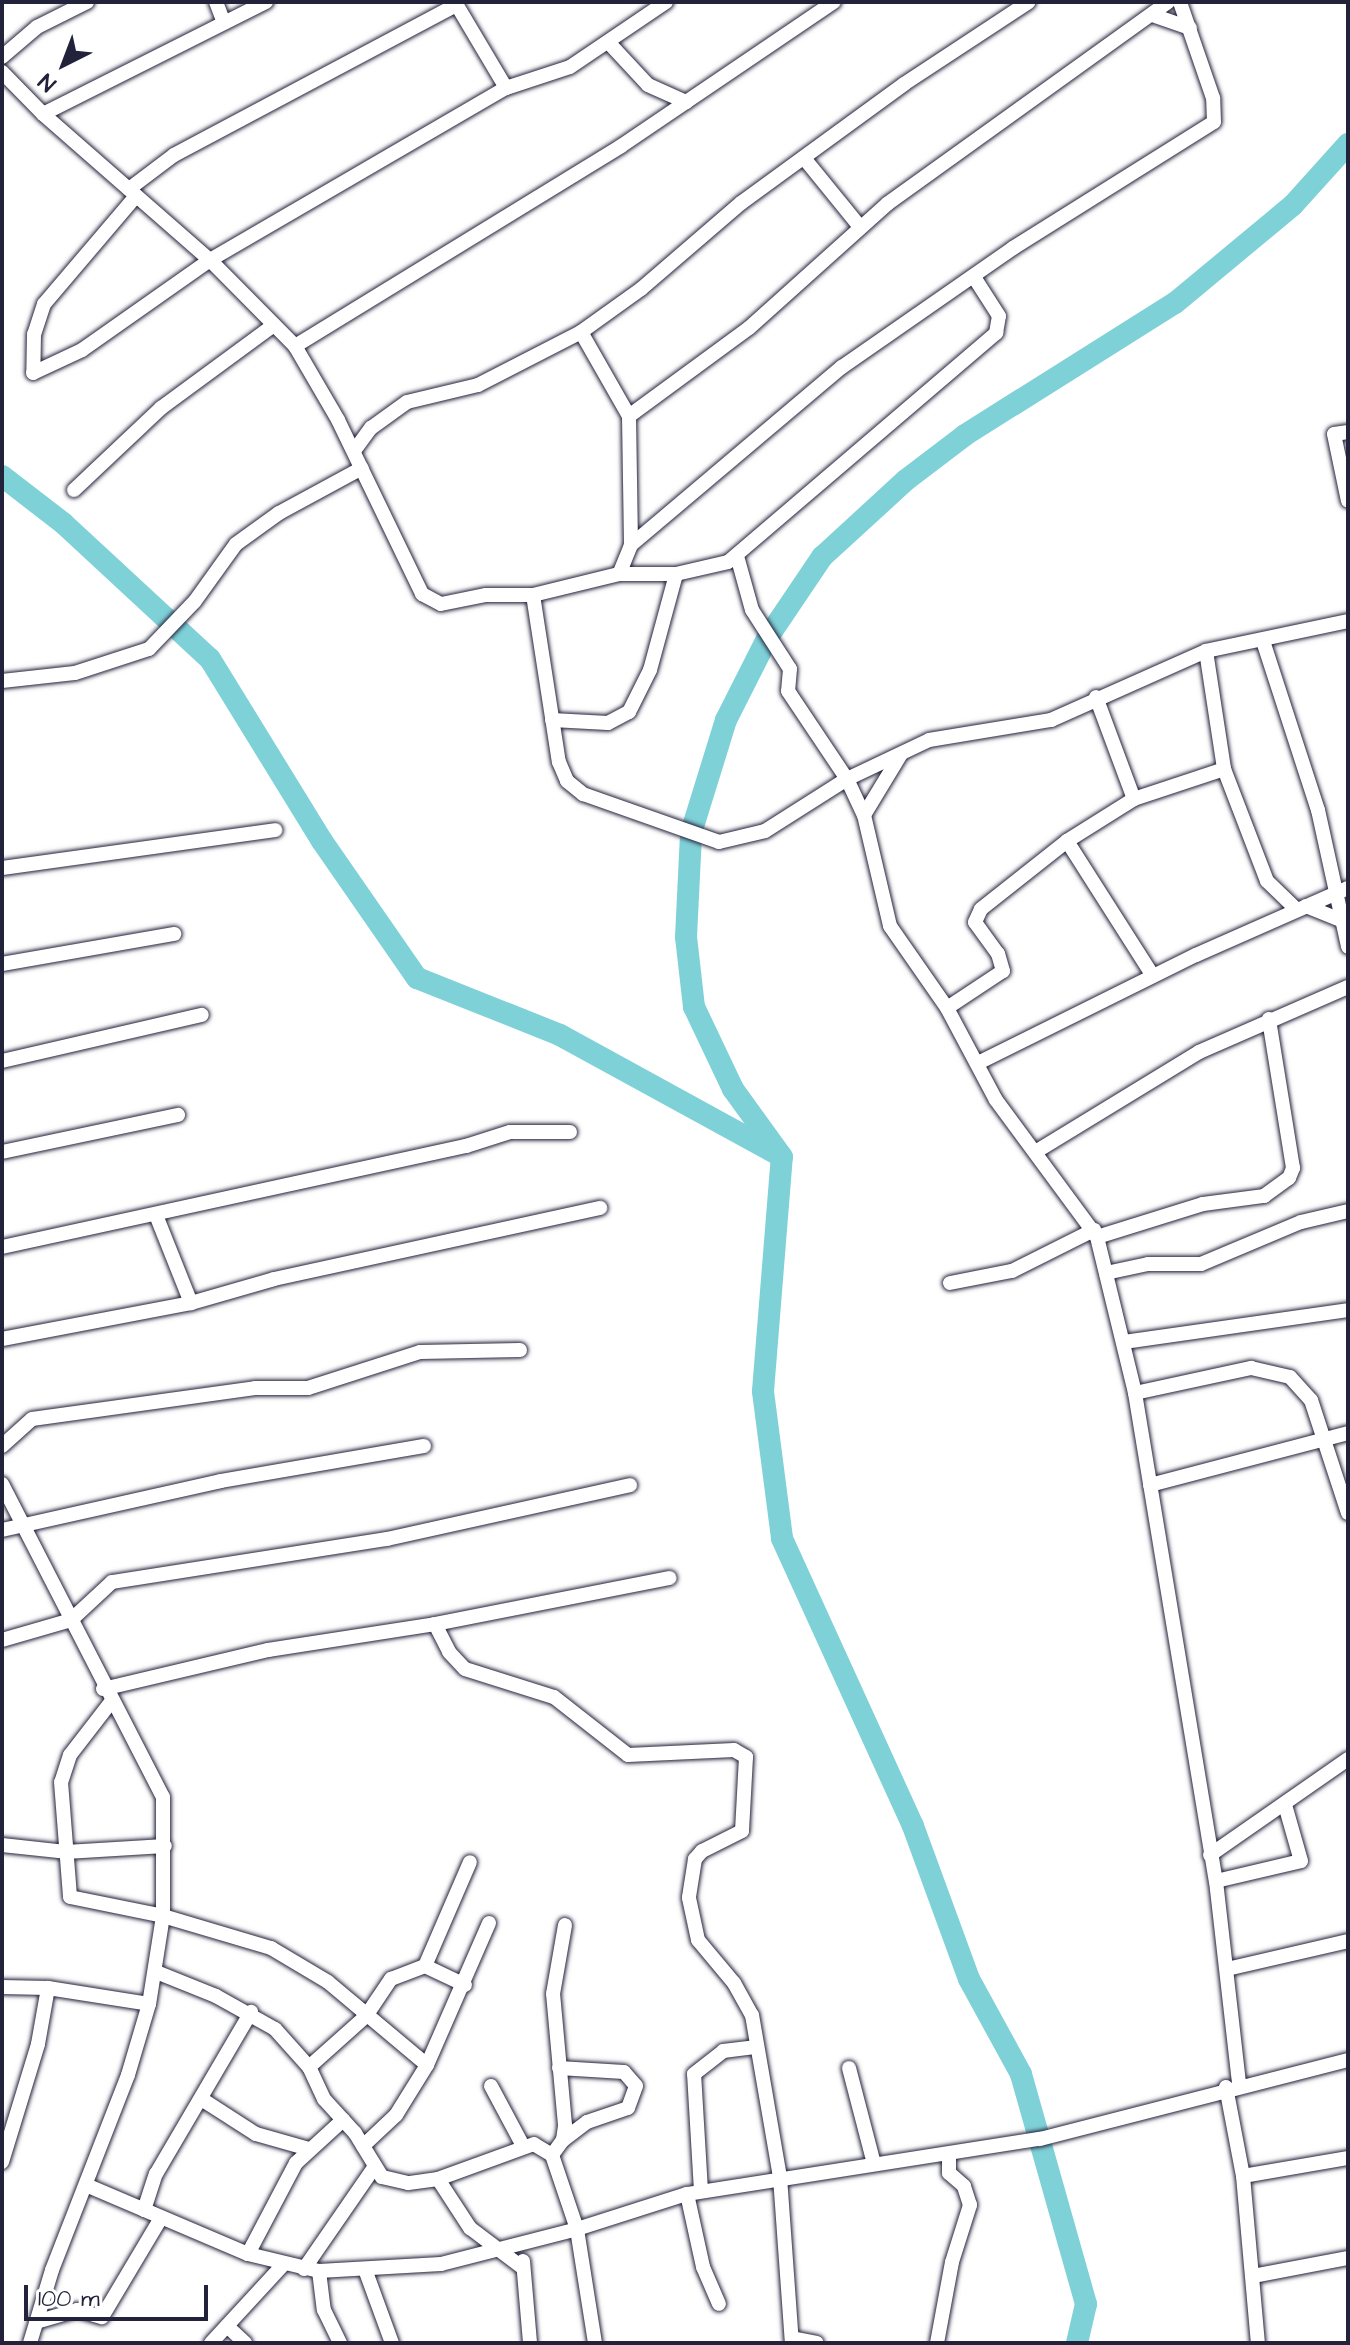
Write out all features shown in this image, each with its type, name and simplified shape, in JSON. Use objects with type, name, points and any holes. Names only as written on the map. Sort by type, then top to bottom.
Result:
[{"type":"street","points":[[2,57],[37,27],[87,2]]},
{"type":"street","points":[[216,2],[224,23]]},
{"type":"street","points":[[43,114],[266,2]]},
{"type":"street","points":[[506,88],[455,3],[174,155],[132,192],[44,304],[34,334],[33,373],[82,350],[210,260],[506,88],[544,80],[609,43],[666,2]]},
{"type":"street","points":[[295,346],[516,213],[834,2]]},
{"type":"street","points":[[354,451],[371,428],[394,409],[420,397],[478,385],[581,332],[804,158],[1029,2]]},
{"type":"street","points":[[629,416],[749,328],[860,227],[1155,16],[1168,2]]},
{"type":"street","points":[[631,545],[842,367],[974,277],[1214,122],[1215,107],[1180,2]]},
{"type":"street","points":[[1155,16],[1190,28]]},
{"type":"street","points":[[609,43],[648,85],[686,102]]},
{"type":"street","points":[[2,72],[43,114],[210,260],[295,346],[354,451],[422,594],[431,602],[486,595],[533,595],[619,574],[676,574],[737,556],[996,333],[999,316],[974,277]]},
{"type":"street","points":[[804,158],[860,227]]},
{"type":"street","points":[[74,490],[161,408],[274,325]]},
{"type":"street","points":[[581,332],[629,416],[631,545],[619,574]]},
{"type":"street","points":[[1348,432],[1334,434],[1348,501]]},
{"type":"street","points":[[2,681],[75,673],[149,649],[195,601],[236,544],[279,513],[362,468]]},
{"type":"street","points":[[737,556],[752,610],[790,669],[788,691],[847,779],[864,815],[890,926],[947,1008],[996,1100],[1037,1151],[1095,1233],[1135,1393],[1216,1881],[1227,1969],[1232,2086],[1258,2343]]},
{"type":"street","points":[[552,720],[608,723],[629,712],[650,670],[676,574]]},
{"type":"street","points":[[533,595],[562,773],[575,789],[719,842],[765,831],[847,779],[952,735],[1051,720],[1096,697],[1206,651],[1348,621]]},
{"type":"street","points":[[1263,641],[1343,890],[1343,921],[1348,947]]},
{"type":"street","points":[[1206,651],[1224,769],[1267,881],[1301,908],[1343,921]]},
{"type":"street","points":[[1096,697],[1134,799]]},
{"type":"street","points":[[864,815],[901,754]]},
{"type":"street","points":[[947,1008],[1003,971],[976,917],[1067,841],[1134,799],[1224,769]]},
{"type":"street","points":[[2,868],[275,830]]},
{"type":"street","points":[[1067,841],[1153,976]]},
{"type":"street","points":[[978,1063],[1153,976],[1343,890]]},
{"type":"street","points":[[2,964],[174,934]]},
{"type":"street","points":[[1037,1151],[1172,1067],[1269,1019],[1348,987]]},
{"type":"street","points":[[2,1061],[202,1015]]},
{"type":"street","points":[[950,1283],[1012,1271],[1095,1233],[1203,1204],[1264,1196],[1289,1178],[1293,1168],[1269,1019]]},
{"type":"street","points":[[2,1152],[178,1115]]},
{"type":"street","points":[[2,1247],[156,1215],[510,1132],[570,1132]]},
{"type":"street","points":[[2,1339],[191,1303],[274,1279],[600,1208]]},
{"type":"street","points":[[1106,1273],[1148,1264],[1201,1264],[1301,1222],[1348,1211]]},
{"type":"street","points":[[156,1215],[191,1303]]},
{"type":"street","points":[[1124,1342],[1348,1310]]},
{"type":"street","points":[[2,1446],[32,1419],[255,1388],[308,1388],[420,1352],[520,1350]]},
{"type":"street","points":[[1135,1393],[1206,1375],[1272,1369],[1302,1387],[1325,1439],[1348,1513]]},
{"type":"street","points":[[1150,1485],[1348,1433]]},
{"type":"street","points":[[2,1530],[19,1524],[424,1446]]},
{"type":"street","points":[[2,1484],[19,1524],[71,1620],[103,1689],[163,1797],[165,1846],[163,1916],[149,2004],[128,2075],[30,2343]]},
{"type":"street","points":[[2,1640],[71,1620],[112,1582],[387,1539],[630,1485]]},
{"type":"street","points":[[103,1689],[268,1650],[435,1624],[670,1578]]},
{"type":"street","points":[[435,1624],[449,1652],[465,1669],[554,1697],[628,1755],[734,1750],[746,1757],[742,1831],[702,1851],[688,1886],[698,1940],[745,1999],[757,2047],[780,2177],[792,2341],[817,2343]]},
{"type":"street","points":[[111,1702],[65,1763],[61,1792],[67,1891],[74,1900],[163,1916],[271,1948],[328,1982],[427,2065]]},
{"type":"street","points":[[1210,1855],[1348,1759]]},
{"type":"street","points":[[1216,1881],[1301,1861],[1285,1805]]},
{"type":"street","points":[[2,1845],[66,1852],[165,1846]]},
{"type":"street","points":[[309,2067],[366,2016],[391,1979],[425,1966],[470,1862]]},
{"type":"street","points":[[363,2146],[396,2115],[427,2065],[465,1985],[489,1923]]},
{"type":"street","points":[[563,2140],[553,1994],[565,1925]]},
{"type":"street","points":[[1227,1969],[1348,1941]]},
{"type":"street","points":[[425,1966],[465,1985]]},
{"type":"street","points":[[156,1972],[251,2012],[275,2029],[309,2067],[324,2099],[363,2146],[373,2169],[408,2183],[438,2179],[523,2146],[534,2144],[552,2155],[577,2229],[595,2343]]},
{"type":"street","points":[[2,1987],[48,1988],[149,2004]]},
{"type":"street","points":[[2,2162],[38,2044],[48,1988]]},
{"type":"street","points":[[144,2210],[156,2174],[203,2100],[251,2012]]},
{"type":"street","points":[[719,2304],[703,2267],[694,2192],[694,2074],[723,2051],[757,2047]]},
{"type":"street","points":[[86,2185],[282,2266],[366,2272],[441,2264],[577,2229],[694,2192],[1040,2139],[1232,2086],[1348,2060]]},
{"type":"street","points":[[552,2155],[563,2140],[587,2122],[628,2108],[636,2086],[624,2072],[559,2068]]},
{"type":"street","points":[[849,2068],[874,2164]]},
{"type":"street","points":[[491,2086],[523,2146]]},
{"type":"street","points":[[203,2100],[256,2134],[309,2149]]},
{"type":"street","points":[[248,2254],[284,2181],[309,2149],[343,2120]]},
{"type":"street","points":[[937,2343],[952,2262],[970,2205],[964,2186],[949,2173],[949,2154]]},
{"type":"street","points":[[1243,2176],[1348,2158]]},
{"type":"street","points":[[340,2343],[324,2310],[312,2270],[373,2169]]},
{"type":"street","points":[[438,2179],[470,2228],[523,2268]]},
{"type":"street","points":[[36,2322],[77,2310],[102,2317],[161,2218]]},
{"type":"street","points":[[521,2244],[530,2343]]},
{"type":"street","points":[[1253,2276],[1348,2258]]},
{"type":"street","points":[[211,2343],[282,2266]]},
{"type":"street","points":[[366,2272],[392,2343]]},
{"type":"street","points":[[227,2326],[245,2343]]},
{"type":"waterway","points":[[1077,2343],[1086,2304],[1021,2074],[969,1979],[913,1826],[782,1538],[763,1391],[782,1157],[733,1089],[694,1007],[686,937],[691,833],[726,720],[768,637],[822,557],[906,480],[965,435],[1175,303],[1293,205],[1348,144]]},
{"type":"waterway","points":[[2,476],[63,523],[210,659],[322,841],[417,978],[560,1035],[777,1154]]}]
